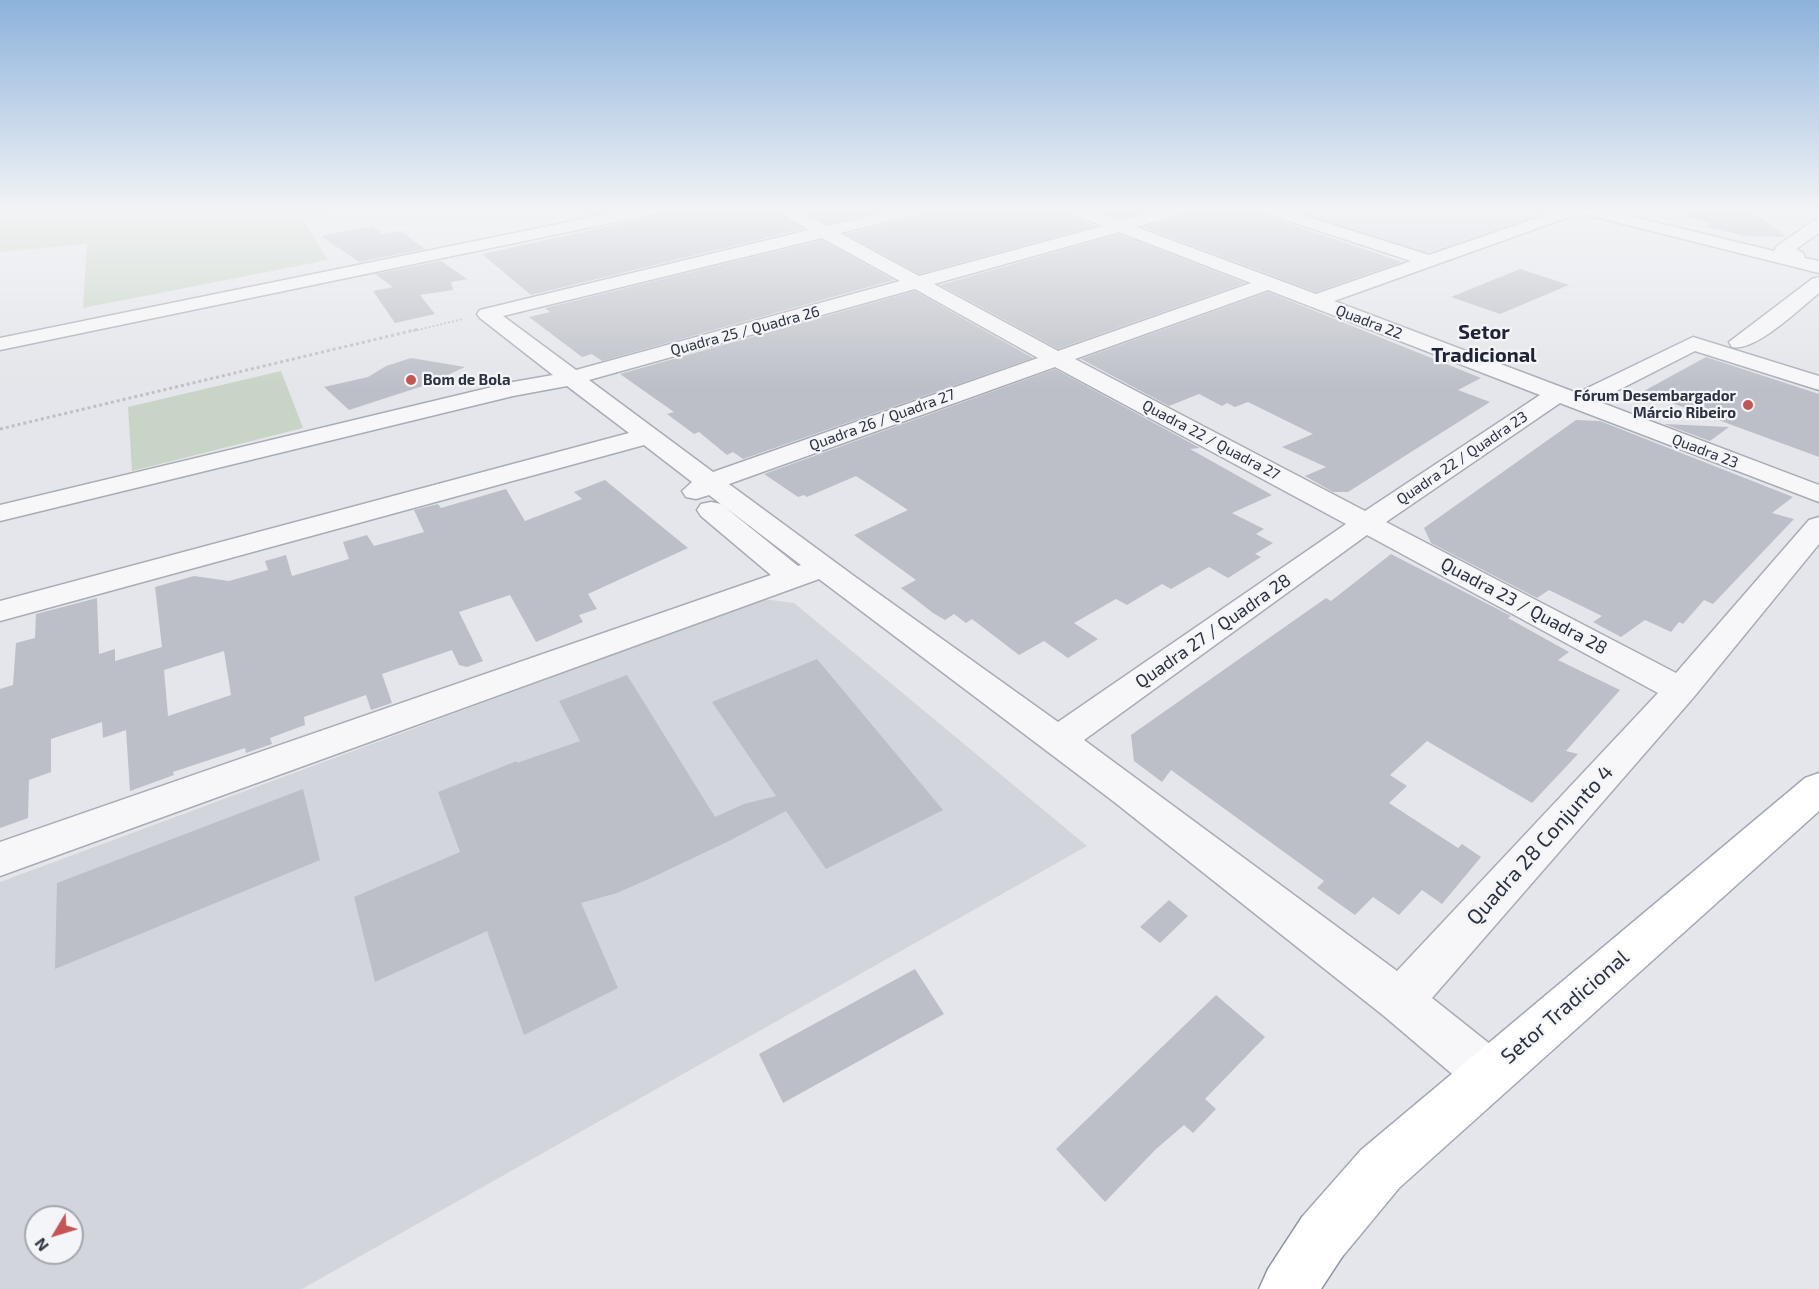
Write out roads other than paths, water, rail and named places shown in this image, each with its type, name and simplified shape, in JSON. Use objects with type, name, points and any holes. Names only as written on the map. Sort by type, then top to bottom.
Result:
[{"type":"main road","name":"Setor Tradicional","points":[[1288,1289],[1322,1237],[1380,1169],[1819,788]]},
{"type":"main road","points":[[1310,1289],[1322,1237]]},
{"type":"street","points":[[0,344],[352,268]]},
{"type":"street","points":[[0,335],[354,268]]},
{"type":"street","points":[[674,268],[487,314],[561,380],[808,573],[1059,740],[1400,1001],[1488,1073]]},
{"type":"street","name":"Quadra 22 / Quadra 27","points":[[892,268],[1056,358],[1366,522]]},
{"type":"street","name":"Quadra 25 / Quadra 26","points":[[0,513],[513,389],[561,380],[971,268]]},
{"type":"street","name":"Quadra 22","points":[[1230,268],[1567,398]]},
{"type":"street","points":[[1316,301],[1408,268]]},
{"type":"street","name":"Quadra 26 / Quadra 27","points":[[700,488],[1269,283]]},
{"type":"street","points":[[1819,283],[1740,342],[1819,365]]},
{"type":"street","name":"Quadra 22 / Quadra 23","points":[[1366,522],[1567,398],[1693,343],[1819,382]]},
{"type":"street","name":"Quadra 23","points":[[1567,398],[1819,494]]},
{"type":"street","points":[[0,610],[635,439]]},
{"type":"street","name":"Quadra 23 / Quadra 28","points":[[1366,522],[1681,690]]},
{"type":"street","name":"Quadra 27 / Quadra 28","points":[[1059,740],[1366,522]]},
{"type":"street","name":"Quadra 28 Conjunto 4","points":[[1400,1001],[1681,690],[1819,526]]},
{"type":"street","points":[[0,859],[808,573]]},
{"type":"place","name":"Bom de Bola","points":[[411,380]]},
{"type":"place","name":"Fórum Desembargador Márcio Ribeiro","points":[[1748,405]]},
{"type":"district","name":"Setor Tradicional","points":[[1484,344]]}]
